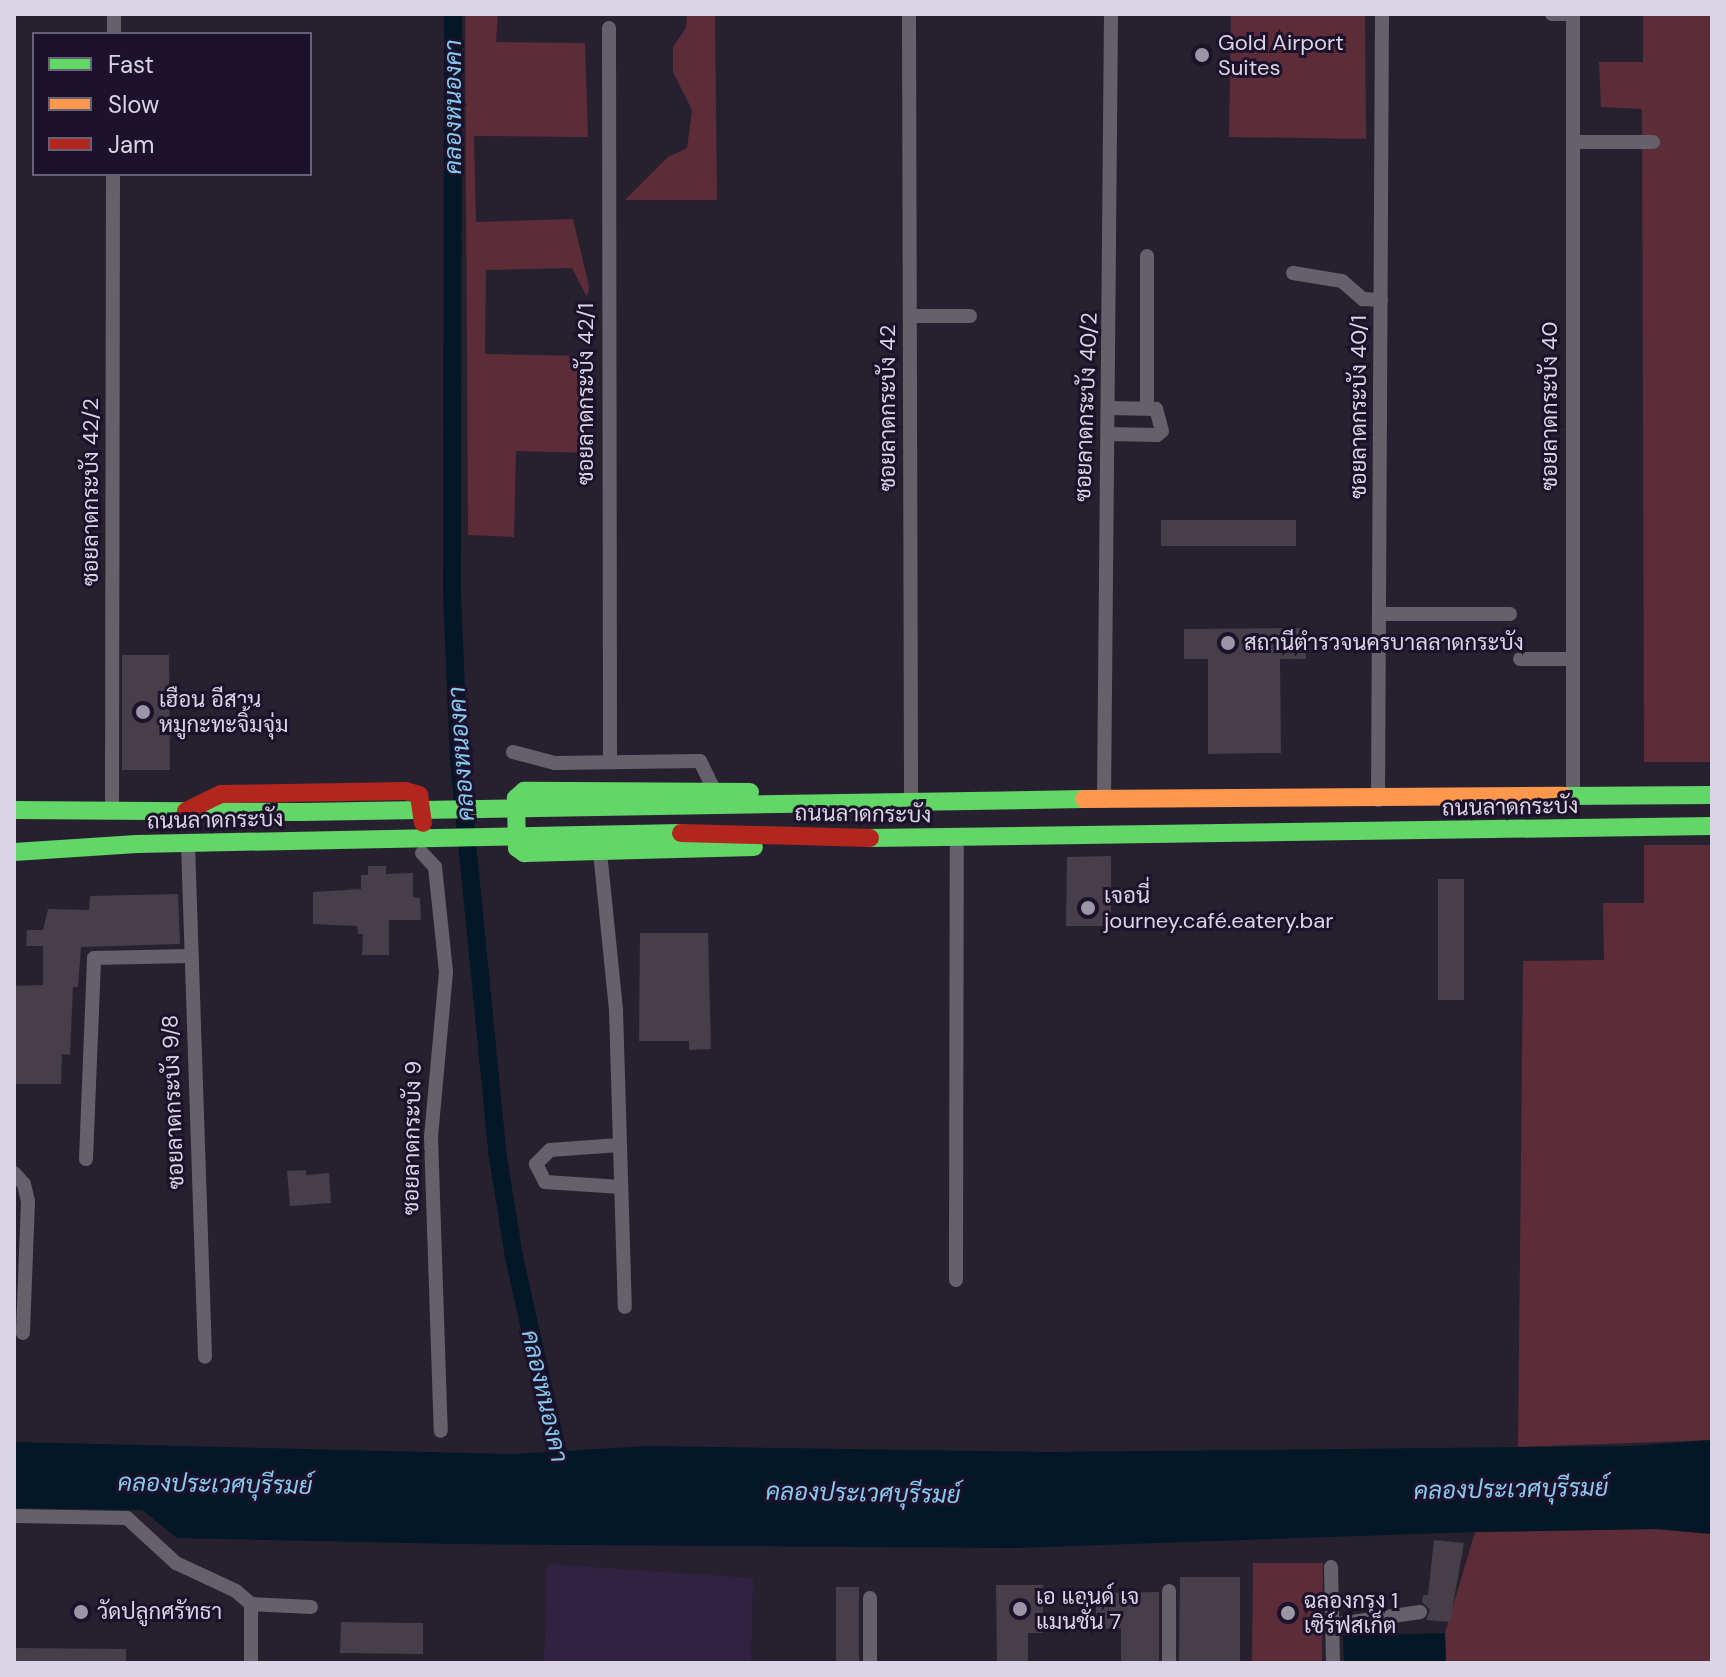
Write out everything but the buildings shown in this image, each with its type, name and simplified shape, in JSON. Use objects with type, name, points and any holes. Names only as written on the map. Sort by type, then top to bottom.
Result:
[{"type":"main road","points":[[186,811],[221,794],[406,791],[422,801],[422,853],[255,856],[194,844]]},
{"type":"main road","points":[[826,801],[715,792],[517,794],[519,852],[767,847],[827,839]]},
{"type":"main road","name":"ถนนลาดกระบัง","points":[[14,810],[302,812],[695,807],[826,801],[1573,799],[1712,795]]},
{"type":"main road","points":[[1206,799],[1207,833]]},
{"type":"main road","name":"ถนนลาดกระบัง","points":[[14,852],[137,844],[694,833],[827,839],[957,840],[1712,826]]},
{"type":"main road","points":[[14,839],[137,844]]},
{"type":"street","name":"ซอยลาดกระบัง 42","points":[[909,14],[911,801]]},
{"type":"street","name":"ซอยลาดกระบัง 40/2","points":[[1104,801],[1110,408],[1111,14]]},
{"type":"street","name":"ซอยลาดกระบัง 40/1","points":[[1378,800],[1382,14]]},
{"type":"street","points":[[1552,14],[1573,14]]},
{"type":"street","name":"ซอยลาดกระบัง 40","points":[[1573,14],[1573,799]]},
{"type":"street","name":"ซอยลาดกระบัง 42/1","points":[[609,28],[610,760]]},
{"type":"street","points":[[1573,142],[1653,142]]},
{"type":"street","name":"ซอยลาดกระบัง 42/2","points":[[112,810],[113,176]]},
{"type":"street","points":[[1147,256],[1147,408]]},
{"type":"street","points":[[1293,273],[1342,281],[1363,299],[1381,300]]},
{"type":"street","points":[[910,316],[970,316]]},
{"type":"street","points":[[1109,434],[1161,434],[1160,411],[1110,408]]},
{"type":"street","points":[[1380,614],[1510,614]]},
{"type":"street","points":[[1520,659],[1572,659]]},
{"type":"street","points":[[513,752],[555,763],[700,761],[715,792]]},
{"type":"street","points":[[956,1280],[957,840]]},
{"type":"street","name":"ซอยลาดกระบัง 9/8","points":[[194,844],[190,956],[205,1357]]},
{"type":"street","points":[[600,852],[616,1010],[625,1307]]},
{"type":"street","name":"ซอยลาดกระบัง 9","points":[[422,853],[435,867],[446,972],[431,1137],[441,1431]]},
{"type":"street","points":[[86,1159],[94,958],[190,956]]},
{"type":"street","points":[[619,1145],[550,1150],[536,1164],[545,1182],[621,1187]]},
{"type":"street","points":[[14,1173],[24,1184],[28,1201],[23,1333]]},
{"type":"street","points":[[14,1516],[127,1518],[176,1563],[236,1591],[251,1604],[311,1607]]},
{"type":"street","points":[[1331,1567],[1333,1663]]},
{"type":"street","points":[[1169,1591],[1169,1663]]},
{"type":"street","points":[[870,1598],[870,1663]]},
{"type":"street","points":[[251,1604],[251,1663]]},
{"type":"street","points":[[1332,1625],[1420,1612]]},
{"type":"shaded area","points":[[465,14],[498,14],[496,42],[585,43],[588,137],[474,136],[476,222],[573,219],[589,286],[587,297],[572,268],[486,270],[485,354],[584,356],[589,453],[516,451],[514,537],[468,535]]},
{"type":"shaded area","points":[[687,14],[715,14],[717,200],[625,200],[668,157],[687,148],[692,110],[673,72],[673,47],[686,28]]},
{"type":"shaded area","points":[[1231,14],[1365,14],[1366,139],[1229,137]]},
{"type":"shaded area","points":[[1643,14],[1712,14],[1712,762],[1644,762],[1642,109],[1601,107],[1599,62],[1643,62]]},
{"type":"shaded area","points":[[1644,845],[1712,845],[1712,1440],[1518,1447],[1523,961],[1604,960],[1603,903],[1644,903]]},
{"type":"shaded area","points":[[1656,1529],[1712,1534],[1712,1663],[1446,1663],[1445,1633],[1475,1532]]},
{"type":"shaded area","name":"ฉลองกรุง 1 เซิร์ฟสเก็ต","points":[[1253,1563],[1323,1563],[1322,1663],[1252,1663]]},
{"type":"shaded area","points":[[547,1564],[753,1578],[751,1663],[544,1663]]},
{"type":"water","name":"คลองประเวศบุรีรมย์","points":[[1712,1440],[1712,1534],[1656,1529],[1475,1532],[1014,1548],[455,1544],[177,1538],[142,1510],[14,1508],[14,1442],[512,1454],[649,1446],[1047,1452],[1631,1446]]},
{"type":"water","points":[[1445,1633],[1446,1663],[1344,1663],[1343,1636]]},
{"type":"waterway","name":"คลองหนองคา","points":[[453,14],[452,594],[459,761],[497,1151],[514,1257],[563,1476]]},
{"type":"traffic: fast","points":[[750,792],[524,791],[516,798],[517,848],[524,853],[754,847]]},
{"type":"traffic: fast","points":[[1563,796],[1712,795]]},
{"type":"traffic: fast","points":[[14,810],[302,812],[1084,799]]},
{"type":"traffic: fast","points":[[870,838],[1712,826]]},
{"type":"traffic: fast","points":[[14,852],[137,844],[681,833]]},
{"type":"traffic: slow","points":[[1084,799],[1563,796]]},
{"type":"traffic: jam","points":[[186,811],[221,794],[406,791],[419,795],[423,823]]},
{"type":"traffic: jam","points":[[681,833],[870,838]]},
{"type":"place","name":"Gold Airport Suites","points":[[1202,55]]},
{"type":"place","name":"สถานีตำรวจนครบาลลาดกระบัง","points":[[1228,643]]},
{"type":"place","name":"เฮือน อีสาน หมูกะทะจิ้มจุ่ม","points":[[143,712]]},
{"type":"place","name":"เจอนี่ journey.café.eatery.bar","points":[[1088,908]]},
{"type":"place","name":"เอ แอนด์ เจ แมนชั่น 7","points":[[1020,1609]]},
{"type":"place","name":"วัดปลูกศรัทธา","points":[[81,1612]]},
{"type":"place","name":"ฉลองกรุง 1 เซิร์ฟสเก็ต","points":[[1288,1613]]}]
